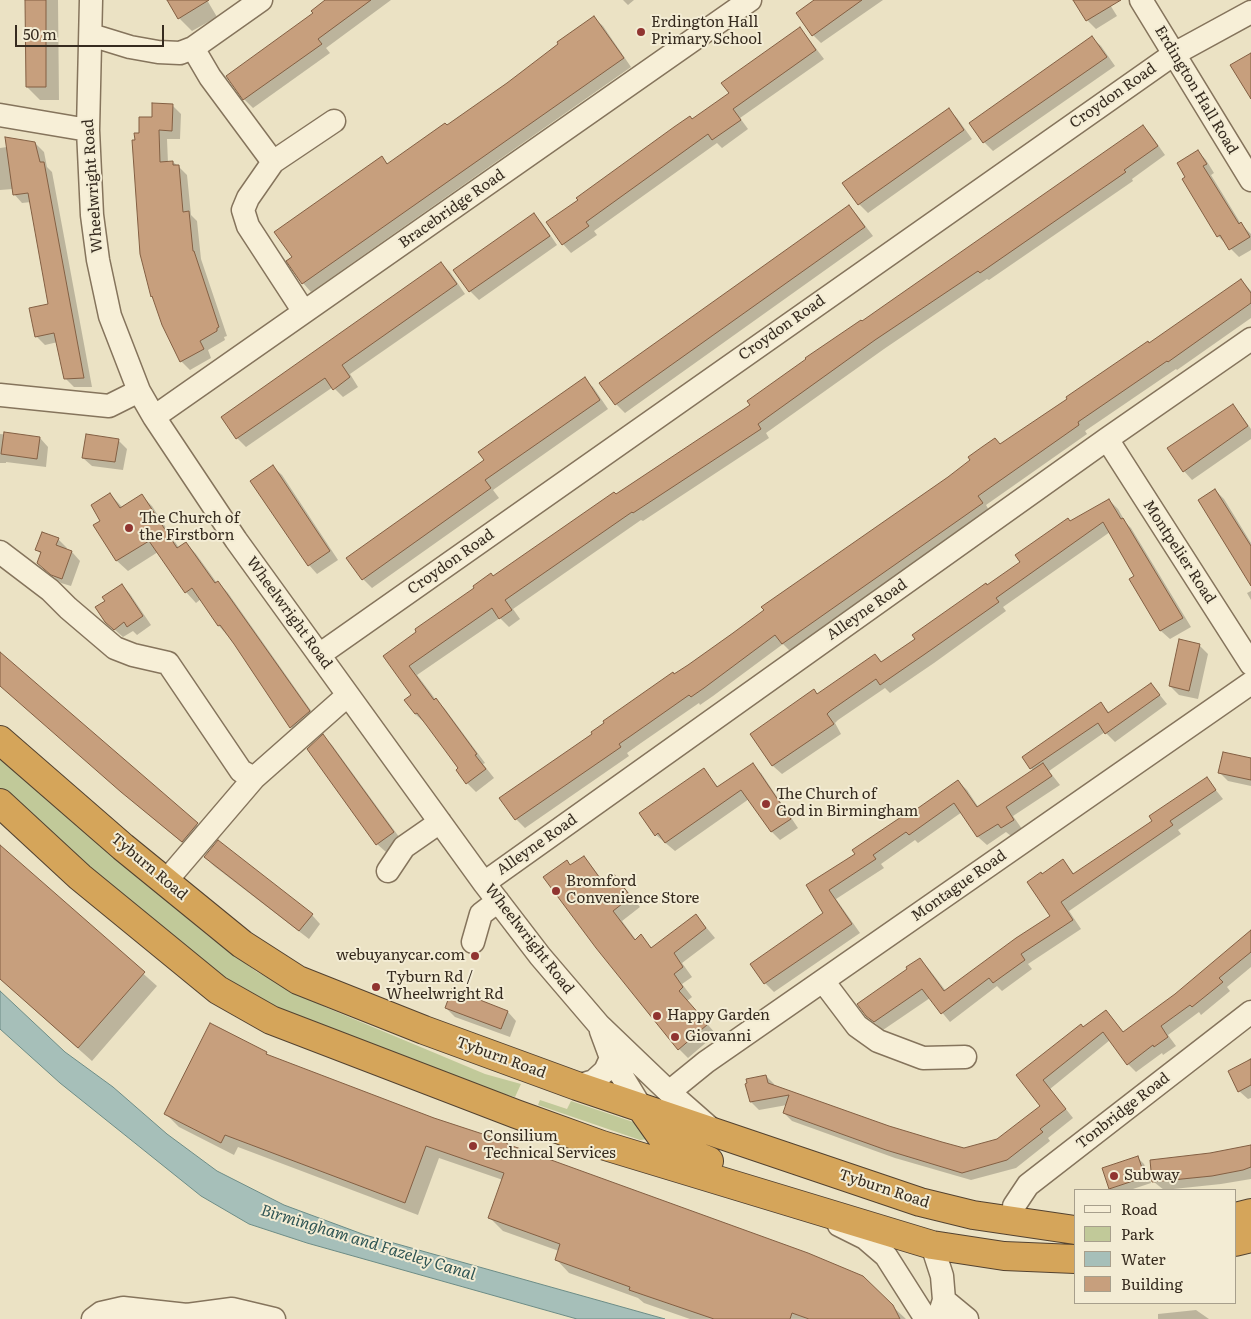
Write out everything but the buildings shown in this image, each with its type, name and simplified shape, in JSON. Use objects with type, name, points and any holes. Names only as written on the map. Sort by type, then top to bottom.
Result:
[{"type":"highway","name":"Tyburn Road","points":[[0,740],[242,944],[298,980],[424,1030],[577,1086],[717,1135],[920,1202],[973,1215],[1074,1230]]},
{"type":"highway","points":[[0,803],[80,877],[218,990],[272,1020],[602,1145],[932,1245],[1004,1256],[1074,1259]]},
{"type":"highway","points":[[642,1109],[666,1143],[749,1176],[798,1204]]},
{"type":"highway","points":[[750,1145],[786,1171],[915,1221],[932,1245]]},
{"type":"highway","points":[[1236,1217],[1251,1213]]},
{"type":"highway","points":[[1236,1242],[1251,1238]]},
{"type":"street","name":"Wheelwright Road","points":[[91,0],[88,130],[92,215],[98,260],[110,316],[139,391],[154,417],[236,540],[484,883],[540,956],[599,1025],[717,1135]]},
{"type":"street","points":[[91,35],[130,47],[158,52],[180,53],[193,48],[261,0]]},
{"type":"street","name":"Bracebridge Road","points":[[154,417],[750,0]]},
{"type":"street","name":"Erdington Hall Road","points":[[1141,0],[1251,180]]},
{"type":"street","name":"Croydon Road","points":[[319,655],[1174,54],[1251,12]]},
{"type":"street","points":[[193,48],[210,77],[272,162]]},
{"type":"street","points":[[0,116],[88,130]]},
{"type":"street","points":[[304,312],[248,226],[243,210],[248,198],[272,162],[334,121]]},
{"type":"street","name":"Alleyne Road","points":[[484,883],[1107,439],[1251,339]]},
{"type":"street","points":[[0,395],[109,406],[139,391]]},
{"type":"street","name":"Montpelier Road","points":[[1107,439],[1251,664]]},
{"type":"street","points":[[0,552],[50,590],[115,648],[168,664],[241,771],[254,778]]},
{"type":"street","name":"Montague Road","points":[[669,1092],[706,1062],[1251,683]]},
{"type":"street","points":[[166,881],[254,778],[348,695]]},
{"type":"street","points":[[388,871],[404,847],[440,822]]},
{"type":"street","points":[[473,942],[481,914],[498,901]]},
{"type":"street","points":[[823,981],[856,1026],[878,1041],[924,1058],[965,1057]]},
{"type":"street","name":"Tonbridge Road","points":[[1014,1222],[1014,1206],[1028,1185],[1251,1012]]},
{"type":"street","name":"Wheelwright Road","points":[[599,1025],[611,1058],[642,1109]]},
{"type":"street","points":[[577,1086],[594,1081],[605,1071],[611,1058]]},
{"type":"street","points":[[798,1204],[865,1238],[886,1256],[926,1319]]},
{"type":"street","points":[[932,1245],[942,1276],[941,1309],[967,1319]]},
{"type":"street","points":[[92,1319],[101,1313],[123,1308],[187,1316],[232,1309],[274,1319]]},
{"type":"green space","points":[[0,759],[207,935],[257,972],[325,1007],[485,1074],[521,1084],[515,1097],[482,1088],[336,1035],[253,998],[177,943],[0,790]]},
{"type":"green space","points":[[540,1100],[567,1109],[571,1101],[642,1125],[649,1139],[640,1140],[538,1105]]},
{"type":"water","name":"Birmingham and Fazeley Canal","points":[[0,991],[65,1052],[113,1087],[167,1134],[217,1171],[284,1205],[365,1235],[665,1319],[577,1319],[307,1243],[249,1224],[201,1196],[60,1083],[0,1029]]},
{"type":"place","name":"Erdington Hall Primary School","points":[[641,32]]},
{"type":"place","name":"The Church of the Firstborn","points":[[129,528]]},
{"type":"place","name":"The Church of God in Birmingham","points":[[766,804]]},
{"type":"place","name":"Bromford Convenience Store","points":[[556,891]]},
{"type":"place","name":"webuyanycar.com","points":[[475,956]]},
{"type":"place","name":"Tyburn Rd / Wheelwright Rd","points":[[376,987]]},
{"type":"place","name":"Happy Garden","points":[[657,1016]]},
{"type":"place","name":"Giovanni","points":[[675,1037]]},
{"type":"place","name":"Consilium Technical Services","points":[[473,1146]]},
{"type":"place","name":"Subway","points":[[1114,1176]]}]
